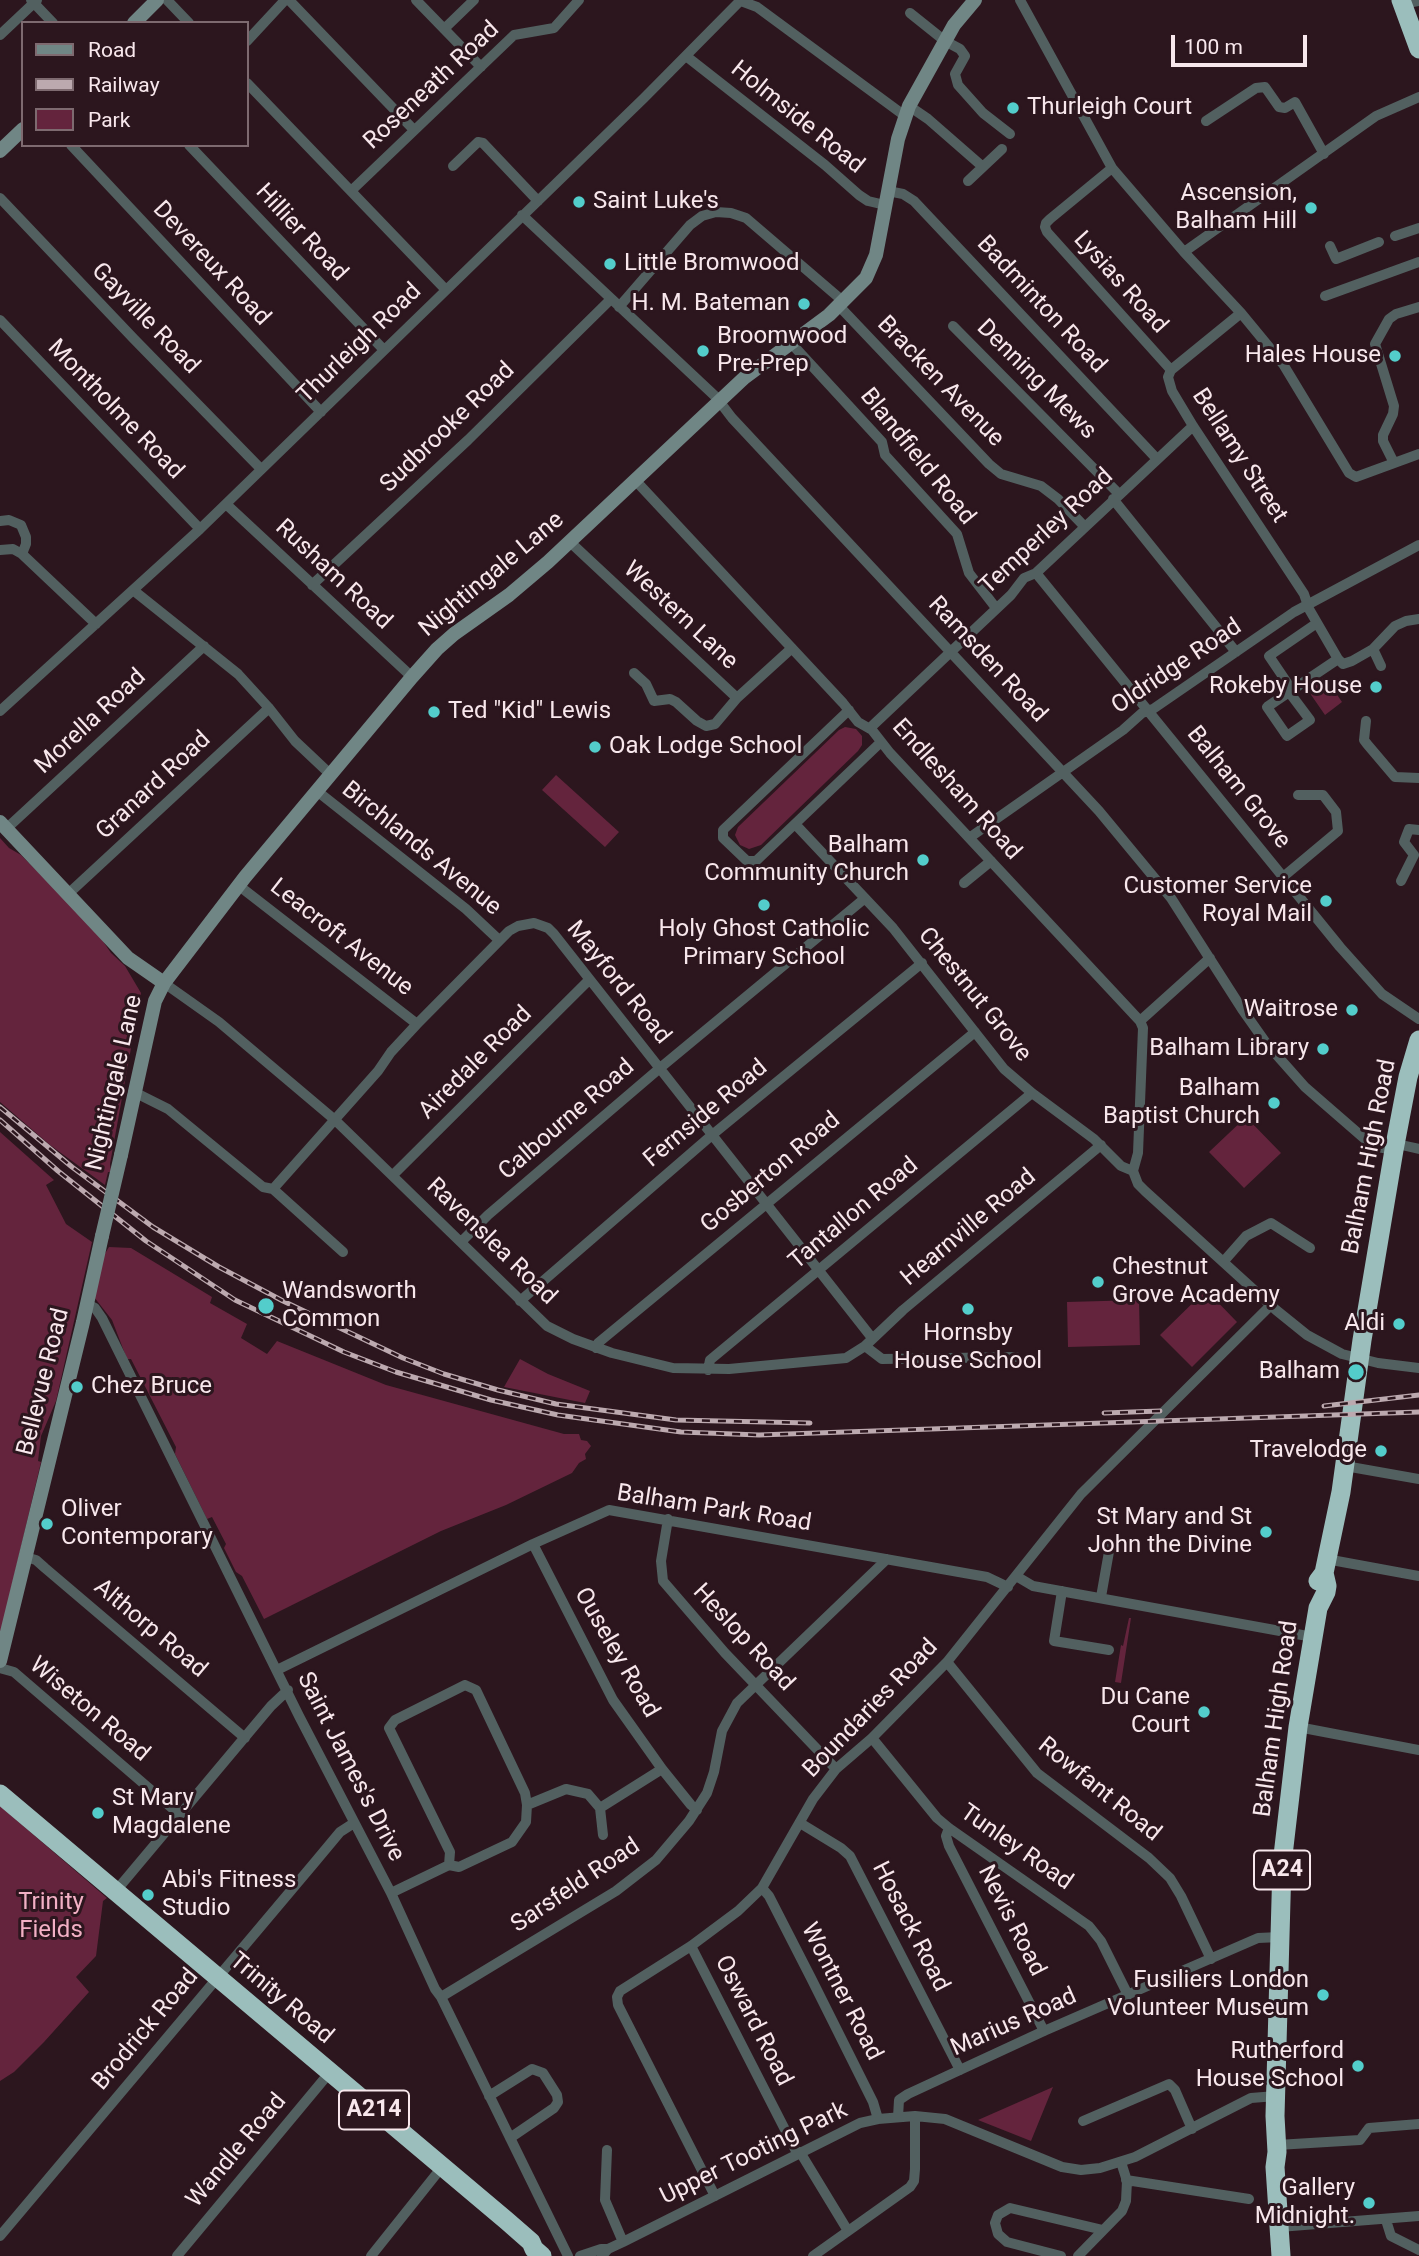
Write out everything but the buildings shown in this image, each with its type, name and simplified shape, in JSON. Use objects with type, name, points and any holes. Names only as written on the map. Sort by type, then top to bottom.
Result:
[{"type":"highway","points":[[1407,2],[1419,49]]},
{"type":"highway","name":"Balham High Road","points":[[1281,2256],[1275,2167],[1280,1937],[1286,1818],[1297,1727],[1303,1635],[1318,1608],[1316,1588],[1325,1566],[1345,1466],[1359,1360],[1419,1040]]},
{"type":"highway","name":"Trinity Road","points":[[0,1794],[537,2249],[556,2256]]},
{"type":"main road","points":[[136,21],[157,0]]},
{"type":"main road","name":"Nightingale Lane","points":[[102,1236],[155,1001],[164,983],[238,885],[445,641],[509,595],[570,542],[744,378],[842,304],[859,287],[871,270],[880,240],[886,198],[907,111],[954,25],[975,0]]},
{"type":"main road","points":[[0,151],[21,131]]},
{"type":"main road","points":[[3,825],[128,958],[164,983]]},
{"type":"main road","name":"Bellevue Road","points":[[0,1661],[102,1236]]},
{"type":"street","points":[[167,0],[187,21]]},
{"type":"street","points":[[248,40],[287,0],[414,130]]},
{"type":"street","points":[[416,0],[481,67]]},
{"type":"street","points":[[444,29],[474,0]]},
{"type":"street","name":"Roseneath Road","points":[[351,191],[518,33],[554,28],[579,0]]},
{"type":"street","points":[[741,0],[757,7],[907,111],[928,118],[984,167]]},
{"type":"street","name":"Thurleigh Road","points":[[0,711],[226,504],[741,0]]},
{"type":"street","points":[[1020,0],[1112,168],[1283,364],[1352,477],[1419,454]]},
{"type":"street","points":[[0,35],[34,1],[51,21]]},
{"type":"street","points":[[911,13],[945,41],[960,49],[965,56],[955,74],[958,85],[983,113],[1010,134]]},
{"type":"street","name":"Holmside Road","points":[[686,56],[825,164],[859,195],[868,201],[886,198]]},
{"type":"street","points":[[248,84],[446,290]]},
{"type":"street","points":[[1206,121],[1256,88],[1265,87],[1279,107],[1284,108],[1296,102],[1324,154]]},
{"type":"street","points":[[1184,252],[1376,116],[1419,97]]},
{"type":"street","points":[[453,166],[478,142],[483,143],[538,201]]},
{"type":"street","name":"Devereux Road","points":[[73,147],[321,412]]},
{"type":"street","name":"Hillier Road","points":[[191,147],[384,350]]},
{"type":"street","points":[[968,181],[1002,149]]},
{"type":"street","name":"Lysias Road","points":[[1112,168],[1050,219],[1045,227],[1171,370]]},
{"type":"street","name":"Badminton Road","points":[[886,198],[903,194],[914,201],[1157,459]]},
{"type":"street","name":"Gayville Road","points":[[0,198],[261,469]]},
{"type":"street","name":"Sudbrooke Road","points":[[312,585],[615,303],[690,225],[702,216],[716,212],[746,218],[842,304]]},
{"type":"street","name":"Ramsden Road","points":[[522,215],[719,402],[1064,772],[1171,898],[1241,1009],[1266,1043],[1305,1087],[1366,1140],[1378,1147],[1419,1149]]},
{"type":"street","points":[[1395,236],[1419,228]]},
{"type":"street","points":[[1330,246],[1336,259],[1379,242]]},
{"type":"street","points":[[1325,296],[1419,262]]},
{"type":"street","name":"Bracken Avenue","points":[[842,304],[989,464],[1001,474],[1041,486],[1084,526]]},
{"type":"street","points":[[1394,463],[1382,435],[1393,414],[1394,406],[1375,344],[1389,319],[1419,307]]},
{"type":"street","name":"Bellamy Street","points":[[1241,313],[1171,370],[1168,377],[1172,391],[1193,426],[1301,589],[1338,659]]},
{"type":"street","name":"Montholme Road","points":[[0,320],[200,528]]},
{"type":"street","name":"Denning Mews","points":[[953,326],[1116,497],[1236,652]]},
{"type":"street","name":"Blandfield Road","points":[[790,342],[882,442],[885,455],[957,534],[968,573],[996,608]]},
{"type":"street","name":"Temperley Road","points":[[870,728],[996,608],[1012,596],[1024,578],[1035,573],[1193,426]]},
{"type":"street","name":"Endlesham Road","points":[[635,481],[859,723],[870,728],[1140,1021]]},
{"type":"street","name":"Rusham Road","points":[[226,504],[412,677]]},
{"type":"street","points":[[0,521],[16,522],[24,530],[26,544],[22,554]]},
{"type":"street","name":"Western Lane","points":[[570,542],[737,698],[792,648]]},
{"type":"street","name":"Oldridge Road","points":[[969,838],[1147,711],[1308,603],[1419,545]]},
{"type":"street","points":[[0,550],[13,549],[22,554],[96,624]]},
{"type":"street","name":"Balham Grove","points":[[1035,573],[1382,994],[1419,1018]]},
{"type":"street","points":[[133,590],[238,674],[295,741],[330,774]]},
{"type":"street","points":[[1317,622],[1269,656],[1290,691],[1338,659],[1343,664],[1373,649],[1395,626],[1419,619]]},
{"type":"street","name":"Morella Road","points":[[3,825],[204,646]]},
{"type":"street","points":[[1373,649],[1381,666]]},
{"type":"street","points":[[634,673],[646,684],[654,701],[670,699],[706,726],[715,724],[737,698]]},
{"type":"street","name":"Granard Road","points":[[67,895],[269,708]]},
{"type":"street","points":[[849,710],[723,830],[721,834],[747,861],[753,862],[881,742]]},
{"type":"street","points":[[1366,721],[1364,740],[1395,777],[1419,778]]},
{"type":"street","name":"Birchlands Avenue","points":[[317,790],[466,909],[499,940]]},
{"type":"street","points":[[1283,877],[1338,831],[1336,812],[1323,796],[1298,796]]},
{"type":"street","name":"Chestnut Grove","points":[[795,824],[922,963],[1004,1069],[1101,1145],[1121,1166],[1133,1171],[1144,1191],[1271,1305],[1307,1335],[1339,1353],[1359,1360],[1419,1368]]},
{"type":"street","points":[[1401,881],[1414,855],[1404,842],[1409,829],[1419,830]]},
{"type":"street","points":[[964,883],[991,861]]},
{"type":"street","name":"Leacroft Avenue","points":[[238,885],[417,1024]]},
{"type":"street","name":"Calbourne Road","points":[[461,1242],[488,1215],[660,1068],[864,899]]},
{"type":"street","name":"Mayford Road","points":[[273,1189],[378,1071],[390,1052],[499,940],[518,926],[534,923],[542,925],[554,934],[818,1270],[868,1342]]},
{"type":"street","points":[[1133,1171],[1137,1166],[1138,1153],[1143,1028],[1140,1021],[1210,958]]},
{"type":"street","name":"Fernside Road","points":[[520,1301],[712,1135],[922,963]]},
{"type":"street","name":"Airedale Road","points":[[393,1175],[589,980]]},
{"type":"street","name":"Ravenslea Road","points":[[164,983],[219,1022],[335,1120],[547,1326],[596,1348],[648,1363],[688,1370],[839,1360],[868,1342]]},
{"type":"street","name":"Gosberton Road","points":[[596,1348],[598,1343],[975,1032]]},
{"type":"street","points":[[136,1093],[168,1109],[263,1187],[273,1189],[343,1252]]},
{"type":"street","name":"Tantallon Road","points":[[709,1370],[710,1360],[1032,1093]]},
{"type":"street","name":"Hearnville Road","points":[[868,1342],[1101,1145]]},
{"type":"street","points":[[1224,1261],[1246,1236],[1271,1223],[1310,1248]]},
{"type":"street","name":"Saint James's Drive","points":[[87,1304],[95,1308],[103,1318],[391,1893],[435,1989],[568,2256]]},
{"type":"street","name":"Boundaries Road","points":[[715,2196],[618,2005],[617,1997],[620,1991],[691,1946],[738,1911],[762,1888],[813,1800],[836,1769],[872,1738],[947,1662],[1081,1494],[1271,1305]]},
{"type":"street","points":[[868,1342],[882,1359],[1016,1357]]},
{"type":"street","points":[[1345,1466],[1419,1479]]},
{"type":"street","name":"Balham Park Road","points":[[278,1670],[533,1544],[609,1510],[987,1577],[1008,1587]]},
{"type":"street","name":"Heslop Road","points":[[668,1519],[661,1561],[663,1581],[836,1769]]},
{"type":"street","name":"Ouseley Road","points":[[533,1544],[613,1700],[662,1769],[697,1810]]},
{"type":"street","points":[[1101,1597],[1110,1546]]},
{"type":"street","name":"Althorp Road","points":[[25,1557],[36,1560],[46,1568],[244,1738]]},
{"type":"street","name":"Sarsfeld Road","points":[[441,1997],[615,1891],[656,1860],[697,1810],[714,1772],[722,1731],[737,1703],[887,1559]]},
{"type":"street","points":[[1325,1566],[1419,1576]]},
{"type":"street","points":[[1016,1576],[1029,1585],[1303,1635]]},
{"type":"street","points":[[1062,1591],[1054,1640],[1110,1650]]},
{"type":"street","name":"Rowfant Road","points":[[947,1662],[1037,1773],[1149,1858],[1170,1878],[1211,1959]]},
{"type":"street","name":"Wiseton Road","points":[[0,1668],[14,1672],[180,1815]]},
{"type":"street","points":[[391,1893],[449,1865],[468,1865],[512,1842],[526,1822],[525,1793],[476,1690],[472,1687],[460,1686],[393,1721],[390,1731],[450,1852],[449,1865]]},
{"type":"street","points":[[115,1892],[282,1693],[288,1690]]},
{"type":"street","points":[[1297,1727],[1419,1750]]},
{"type":"street","name":"Tunley Road","points":[[872,1738],[937,1818],[1088,1926],[1101,1941],[1128,1995]]},
{"type":"street","points":[[600,1808],[662,1769]]},
{"type":"street","points":[[527,1805],[566,1789],[588,1794],[600,1808],[603,1835]]},
{"type":"street","name":"Brodrick Road","points":[[0,2236],[340,1832],[354,1823]]},
{"type":"street","name":"Hosack Road","points":[[800,1823],[850,1856],[960,2070]]},
{"type":"street","name":"Nevis Road","points":[[949,1828],[946,1836],[949,1846],[1044,2031]]},
{"type":"street","name":"Wontner Road","points":[[762,1888],[769,1896],[811,1978],[873,2102],[878,2119]]},
{"type":"street","name":"Marius Road","points":[[898,2117],[897,2107],[901,2097],[1044,2031],[1258,1938],[1280,1937]]},
{"type":"street","name":"Osward Road","points":[[691,1946],[798,2152],[848,2231]]},
{"type":"street","points":[[489,2096],[532,2069],[543,2073],[555,2090],[558,2098],[554,2108],[510,2138]]},
{"type":"street","name":"Wandle Road","points":[[177,2256],[330,2072]]},
{"type":"street","points":[[1083,2121],[1169,2084],[1175,2090],[1192,2129]]},
{"type":"street","name":"Upper Tooting Park","points":[[580,2256],[601,2249],[604,2254],[856,2124],[915,2116],[945,2119],[1062,2167],[1081,2170],[1121,2162],[1251,2098],[1276,2096]]},
{"type":"street","points":[[813,2256],[911,2187],[914,2181],[915,2116]]},
{"type":"street","points":[[1277,2150],[1360,2140],[1369,2128],[1419,2124]]},
{"type":"street","points":[[607,2150],[605,2200],[623,2242]]},
{"type":"street","points":[[1077,2256],[1122,2211],[1126,2201],[1126,2180],[1121,2162]]},
{"type":"street","points":[[371,2256],[442,2167]]},
{"type":"street","points":[[1126,2180],[1249,2199]]},
{"type":"street","points":[[1061,2256],[1007,2242],[998,2234],[995,2223],[998,2215],[1010,2208],[1087,2224],[1103,2230]]},
{"type":"street","points":[[1279,2227],[1419,2216]]},
{"type":"street","points":[[1386,2220],[1391,2236],[1419,2250]]},
{"type":"green space","points":[[1325,677],[1342,702],[1325,715],[1307,689]]},
{"type":"green space","points":[[845,727],[856,729],[862,736],[862,745],[858,751],[761,845],[749,849],[740,845],[735,835],[738,827]]},
{"type":"green space","points":[[556,775],[619,832],[605,847],[542,790]]},
{"type":"green space","points":[[0,838],[9,848],[21,855],[96,931],[111,953],[125,966],[141,993],[110,1164],[111,1172],[108,1172],[105,1185],[50,1145],[0,1102]]},
{"type":"green space","points":[[1246,1117],[1281,1153],[1244,1188],[1209,1152]]},
{"type":"green space","points":[[0,1132],[54,1180],[46,1185],[66,1224],[92,1242],[56,1401],[41,1436],[38,1461],[41,1462],[0,1636]]},
{"type":"green space","name":"Wandsworth Common","points":[[109,1247],[131,1248],[212,1297],[210,1303],[247,1324],[241,1338],[267,1354],[277,1341],[386,1385],[564,1434],[579,1434],[581,1440],[587,1441],[591,1446],[585,1454],[586,1459],[579,1463],[572,1473],[506,1505],[441,1531],[264,1619],[242,1576],[236,1572],[212,1517],[207,1519],[175,1454],[176,1447],[131,1359],[127,1359],[112,1320],[94,1297],[104,1255]]},
{"type":"green space","points":[[1206,1290],[1237,1322],[1192,1367],[1160,1335]]},
{"type":"green space","points":[[1139,1300],[1140,1345],[1068,1347],[1067,1302]]},
{"type":"green space","points":[[520,1359],[590,1391],[585,1403],[504,1387]]},
{"type":"green space","points":[[1129,1618],[1121,1683],[1115,1682],[1121,1645],[1123,1646]]},
{"type":"green space","name":"Trinity Fields","points":[[0,1806],[107,1898],[103,1901],[96,1956],[76,1977],[89,1992],[14,2072],[0,2081]]},
{"type":"green space","points":[[1053,2087],[1031,2141],[978,2120]]},
{"type":"railway","points":[[0,1107],[72,1167],[153,1227],[219,1267],[283,1301],[403,1358],[444,1374],[556,1404],[676,1420],[810,1423]]},
{"type":"railway","points":[[0,1120],[58,1171],[146,1241],[235,1300],[344,1352],[396,1372],[491,1400],[558,1415],[681,1432],[759,1435],[1419,1412]]},
{"type":"railway","points":[[1324,1406],[1419,1395]]},
{"type":"railway","points":[[1104,1413],[1160,1411]]},
{"type":"place","name":"Thurleigh Court","points":[[1013,108]]},
{"type":"place","name":"Saint Luke's","points":[[579,202]]},
{"type":"place","name":"Ascension, Balham Hill","points":[[1311,208]]},
{"type":"place","name":"Little Bromwood","points":[[610,264]]},
{"type":"place","name":"H. M. Bateman","points":[[804,304]]},
{"type":"place","name":"Broomwood Pre-Prep","points":[[703,351]]},
{"type":"place","name":"Hales House","points":[[1395,356]]},
{"type":"place","name":"Rokeby House","points":[[1376,687]]},
{"type":"place","name":"Ted \"Kid\" Lewis","points":[[434,712]]},
{"type":"place","name":"Oak Lodge School","points":[[595,747]]},
{"type":"place","name":"Balham Community Church","points":[[923,860]]},
{"type":"place","name":"Customer Service Royal Mail","points":[[1326,901]]},
{"type":"place","name":"Holy Ghost Catholic Primary School","points":[[764,905]]},
{"type":"place","name":"Waitrose","points":[[1352,1010]]},
{"type":"place","name":"Balham Library","points":[[1323,1049]]},
{"type":"place","name":"Balham Baptist Church","points":[[1274,1103]]},
{"type":"place","name":"Chestnut Grove Academy","points":[[1098,1282]]},
{"type":"place","name":"Wandsworth Common","points":[[266,1306]]},
{"type":"place","name":"Hornsby House School","points":[[968,1309]]},
{"type":"place","name":"Aldi","points":[[1399,1324]]},
{"type":"place","name":"Balham","points":[[1356,1372]]},
{"type":"place","name":"Chez Bruce","points":[[77,1387]]},
{"type":"place","name":"Travelodge","points":[[1381,1451]]},
{"type":"place","name":"Oliver Contemporary","points":[[47,1524]]},
{"type":"place","name":"St Mary and St John the Divine","points":[[1266,1532]]},
{"type":"place","name":"Du Cane Court","points":[[1204,1712]]},
{"type":"place","name":"St Mary Magdalene","points":[[98,1813]]},
{"type":"place","name":"Abi's Fitness Studio","points":[[148,1895]]},
{"type":"place","name":"Fusiliers London Volunteer Museum","points":[[1323,1995]]},
{"type":"place","name":"Rutherford House School","points":[[1358,2066]]},
{"type":"place","name":"Gallery Midnight.","points":[[1369,2203]]}]
